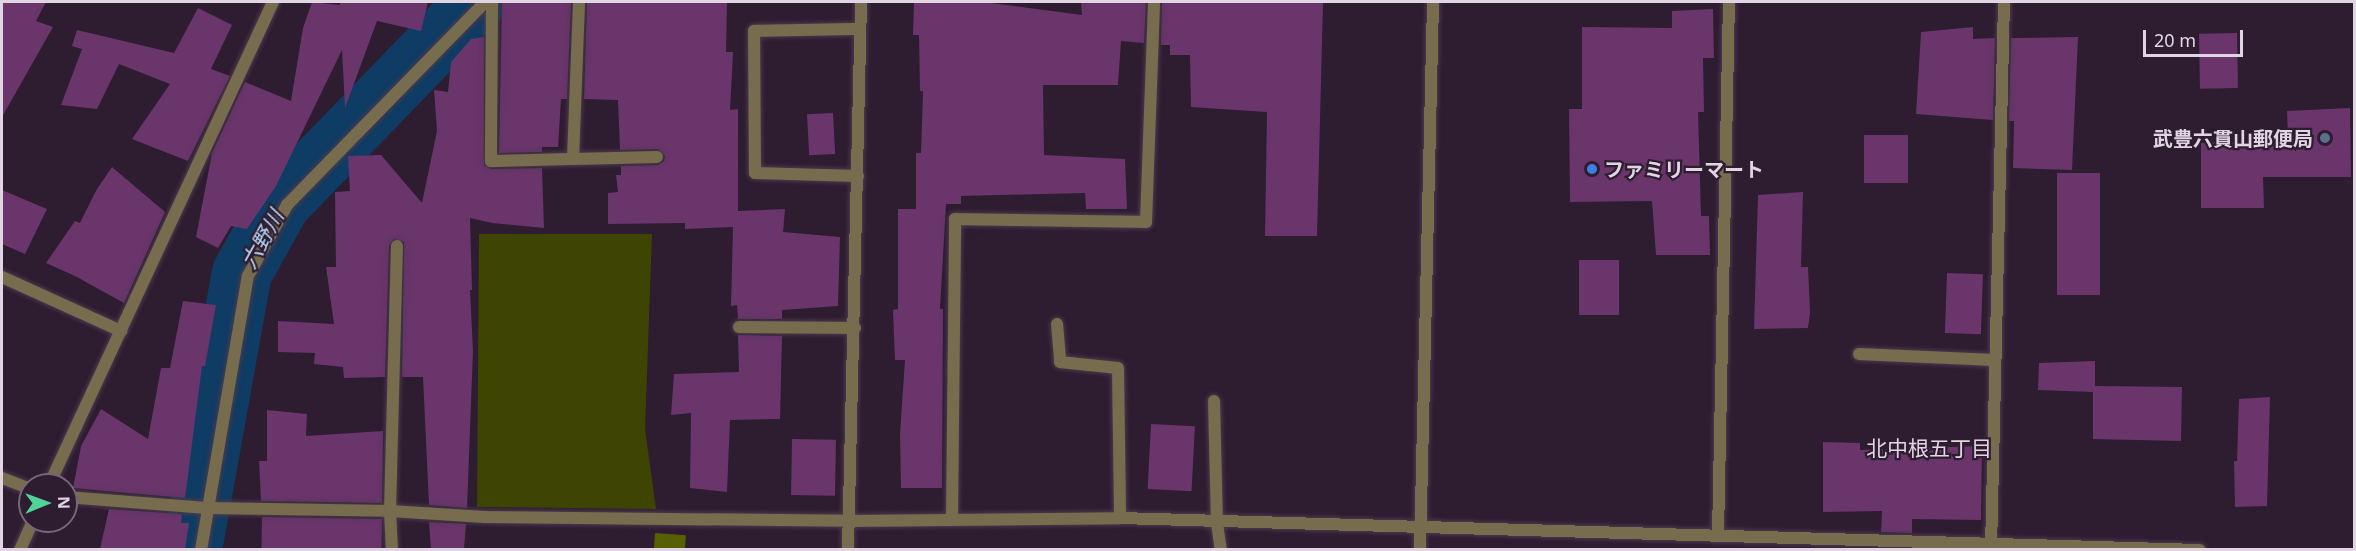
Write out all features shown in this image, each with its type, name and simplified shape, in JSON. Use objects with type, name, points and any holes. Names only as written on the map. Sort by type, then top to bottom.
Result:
[{"type":"street","points":[[55,473],[273,2]]},
{"type":"street","points":[[201,549],[204,508],[248,276],[287,205],[485,2]]},
{"type":"street","points":[[492,2],[491,161],[657,157]]},
{"type":"street","points":[[573,159],[579,2]]},
{"type":"street","points":[[848,549],[861,2]]},
{"type":"street","points":[[952,519],[955,219],[1146,222],[1154,2]]},
{"type":"street","points":[[1420,549],[1433,2]]},
{"type":"street","points":[[1718,534],[1729,2]]},
{"type":"street","points":[[1991,546],[2004,2]]},
{"type":"street","points":[[858,176],[755,173],[754,31],[859,30]]},
{"type":"street","points":[[392,549],[390,511],[397,246]]},
{"type":"street","points":[[2,277],[121,331]]},
{"type":"street","points":[[1057,324],[1060,362],[1118,368],[1120,518]]},
{"type":"street","points":[[739,327],[855,328]]},
{"type":"street","points":[[1859,354],[1994,360]]},
{"type":"street","points":[[1214,401],[1217,523],[1221,549]]},
{"type":"street","points":[[2,478],[18,484]]},
{"type":"street","points":[[78,498],[204,508],[390,511],[485,517],[850,521],[1120,518],[1217,523],[1718,534],[1800,544],[2200,549]]},
{"type":"street","points":[[20,549],[27,533]]},
{"type":"green space","points":[[479,234],[652,234],[645,429],[656,509],[477,507]]},
{"type":"green space","points":[[655,533],[686,535],[685,550],[654,549]]},
{"type":"building","points":[[2,2],[46,2],[36,21],[53,27],[2,117]]},
{"type":"building","points":[[312,2],[340,5],[340,2],[428,2],[421,31],[377,21],[345,108],[342,50],[276,186],[247,229],[231,226],[218,248],[196,237],[212,153],[245,82],[291,101],[303,28]]},
{"type":"building","points":[[502,2],[571,2],[567,99],[561,99],[558,147],[542,147],[542,152],[499,153]]},
{"type":"building","points":[[587,2],[727,2],[726,52],[733,52],[730,110],[738,109],[738,211],[785,209],[783,232],[840,237],[838,306],[782,310],[782,319],[738,319],[737,305],[731,306],[733,227],[685,229],[685,223],[608,224],[608,193],[618,192],[616,175],[621,175],[621,166],[658,165],[664,161],[665,156],[657,149],[620,150],[618,100],[584,99]]},
{"type":"building","points":[[914,2],[983,2],[1082,15],[1081,2],[1146,2],[1144,43],[1121,41],[1118,85],[1043,85],[1044,155],[1125,159],[1127,209],[1086,209],[1085,193],[961,196],[961,204],[946,204],[940,309],[943,309],[942,488],[901,488],[900,434],[905,360],[895,360],[893,310],[898,309],[898,209],[916,209],[916,153],[921,153],[923,91],[920,91],[919,35],[913,35]]},
{"type":"building","points":[[1162,2],[1323,3],[1317,236],[1265,236],[1267,112],[1191,107],[1190,55],[1170,55],[1170,45],[1161,45]]},
{"type":"building","points":[[198,8],[232,25],[211,69],[230,76],[188,161],[132,139],[170,84],[119,64],[97,109],[61,105],[82,49],[72,46],[77,30],[174,53]]},
{"type":"building","points":[[1713,9],[1714,58],[1703,58],[1704,112],[1698,112],[1701,216],[1709,216],[1710,255],[1656,255],[1652,201],[1570,202],[1569,109],[1582,109],[1582,27],[1672,28],[1672,11]]},
{"type":"building","points":[[1973,27],[1973,39],[1995,38],[1993,120],[1916,114],[1921,32]]},
{"type":"building","points":[[2237,33],[2238,88],[2200,89],[2199,34]]},
{"type":"building","points":[[484,37],[484,165],[491,169],[542,168],[544,228],[492,223],[470,218],[473,351],[467,508],[429,505],[423,377],[402,377],[404,242],[394,239],[389,246],[385,377],[344,378],[343,367],[314,364],[315,353],[278,352],[278,321],[334,324],[326,267],[336,267],[335,192],[350,191],[348,156],[381,155],[422,203],[437,131],[434,90],[448,92],[451,62],[471,39]]},
{"type":"building","points":[[2078,37],[2072,170],[2013,168],[2014,121],[2009,121],[2011,38]]},
{"type":"building","points":[[2350,108],[2351,177],[2263,177],[2264,208],[2201,208],[2201,143],[2288,139],[2287,111]]},
{"type":"building","points":[[833,113],[835,154],[809,155],[807,114]]},
{"type":"building","points":[[1864,135],[1908,135],[1908,183],[1864,183]]},
{"type":"building","points":[[112,167],[165,212],[124,303],[46,263],[75,221],[80,223],[97,189]]},
{"type":"building","points":[[2057,173],[2100,173],[2100,295],[2057,295]]},
{"type":"building","points":[[2,190],[47,209],[25,254],[2,244]]},
{"type":"building","points":[[1803,192],[1801,267],[1808,267],[1810,313],[1808,328],[1754,329],[1758,195]]},
{"type":"building","points":[[1579,260],[1619,260],[1619,315],[1579,315]]},
{"type":"building","points":[[1947,273],[1983,274],[1981,334],[1945,333]]},
{"type":"building","points":[[183,301],[216,305],[205,366],[202,366],[185,498],[78,488],[78,473],[76,473],[81,446],[101,409],[148,439],[161,368],[170,368]]},
{"type":"building","points":[[738,335],[782,336],[780,419],[730,420],[727,492],[690,488],[691,413],[671,415],[674,374],[739,372]]},
{"type":"building","points":[[2095,361],[2095,386],[2182,387],[2181,441],[2093,439],[2093,392],[2038,390],[2039,363]]},
{"type":"building","points":[[2270,397],[2267,506],[2235,507],[2234,461],[2237,461],[2239,399]]},
{"type":"building","points":[[267,410],[307,414],[306,436],[383,431],[382,503],[261,501],[259,461],[267,461]]},
{"type":"building","points":[[1151,424],[1195,426],[1192,491],[1148,489]]},
{"type":"building","points":[[792,439],[836,440],[835,496],[791,495]]},
{"type":"building","points":[[1823,442],[1860,443],[1860,450],[1982,446],[1981,520],[1912,519],[1912,533],[1881,532],[1882,511],[1823,512]]},
{"type":"building","points":[[109,509],[182,514],[181,523],[189,523],[185,549],[100,549]]},
{"type":"building","points":[[262,517],[382,519],[381,550],[261,549]]},
{"type":"building","points":[[429,522],[466,524],[464,549],[431,549]]},
{"type":"waterway","name":"六野川","points":[[192,550],[242,273],[281,203],[476,2]]},
{"type":"place","name":"武豊六貫山郵便局","points":[[2325,138]]},
{"type":"place","name":"ファミリーマート","points":[[1592,169]]},
{"type":"district","name":"北中根五丁目","points":[[1929,448]]}]
